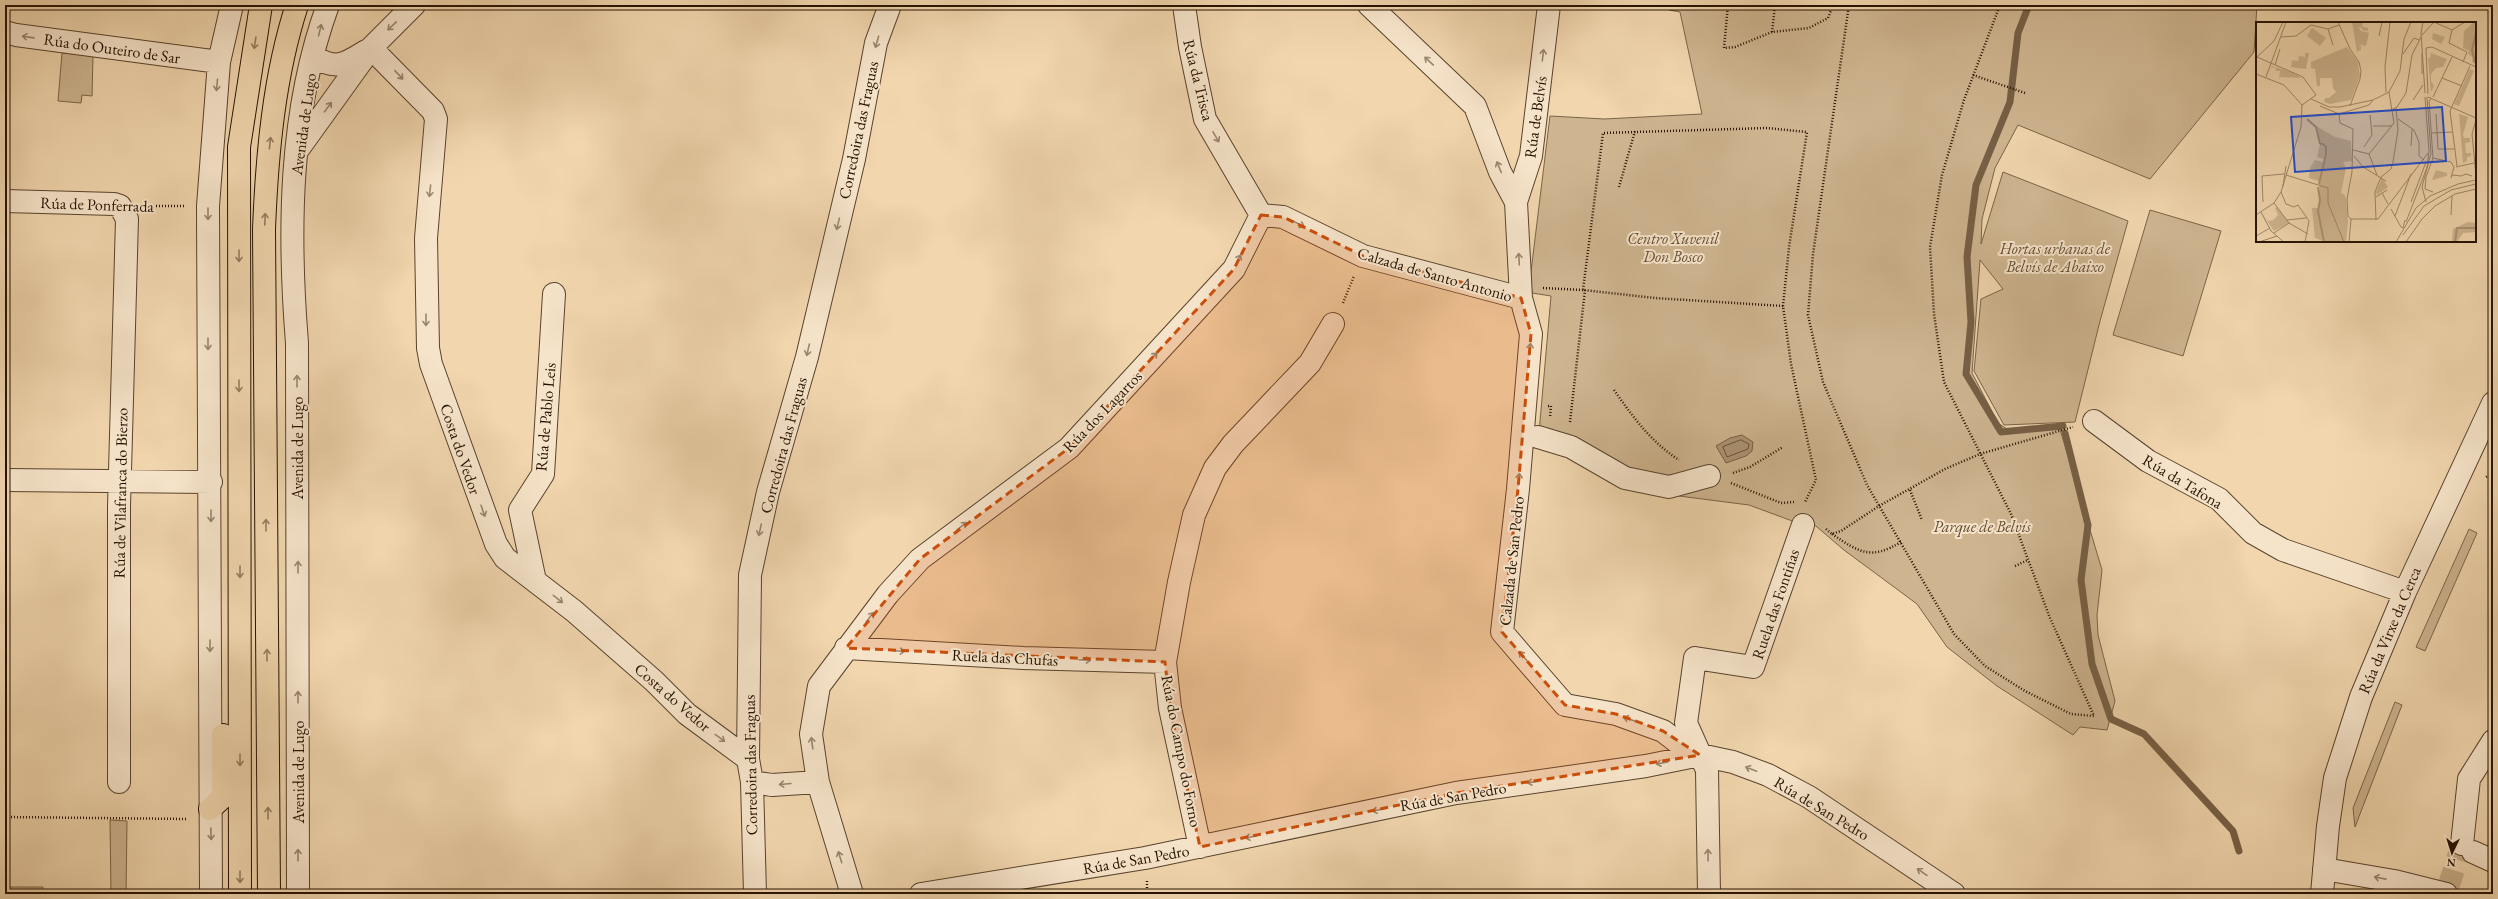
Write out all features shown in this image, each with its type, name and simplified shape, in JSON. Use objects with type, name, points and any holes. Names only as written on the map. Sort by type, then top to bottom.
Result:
[{"type":"main road","points":[[240,894],[239,147],[262,5]]},
{"type":"main road","name":"Avenida de Lugo","points":[[269,894],[264,229],[266,182],[275,104],[297,5]]},
{"type":"main road","points":[[240,721],[216,730],[217,803],[240,810]]},
{"type":"street","points":[[216,730],[211,482],[208,206],[219,62],[232,5]]},
{"type":"street","name":"Avenida de Lugo","points":[[298,894],[297,343],[293,286],[297,150],[313,56],[328,5]]},
{"type":"street","points":[[297,150],[371,48],[414,5]]},
{"type":"street","name":"Corredoira das Fraguas","points":[[755,894],[752,782],[748,759],[750,576],[768,492],[807,357],[854,160],[876,43],[890,5]]},
{"type":"street","name":"Rúa da Trisca","points":[[1184,5],[1190,47],[1205,119],[1261,215]]},
{"type":"street","points":[[1369,5],[1475,106],[1500,172],[1516,202]]},
{"type":"street","name":"Rúa de Belvís","points":[[1530,293],[1516,202],[1531,156],[1549,5]]},
{"type":"street","name":"Rúa do Outeiro de Sar","points":[[5,32],[16,35],[219,62]]},
{"type":"street","points":[[313,56],[324,63],[336,66],[347,63],[371,48]]},
{"type":"street","name":"Costa do Vedor","points":[[371,48],[433,111],[436,119],[426,238],[428,348],[491,534],[505,558],[574,611],[637,666],[687,714],[748,759]]},
{"type":"street","name":"Rúa de Ponferrada","points":[[5,201],[99,203],[120,206]]},
{"type":"street","name":"Rúa de Vilafranca do Bierzo","points":[[119,782],[120,480],[128,225],[125,212],[120,206]]},
{"type":"street","name":"Calzada de Santo Antonio","points":[[1261,215],[1283,217],[1363,256],[1530,293]]},
{"type":"street","name":"Rúa dos Lagartos","points":[[852,894],[818,782],[811,734],[819,686],[846,648],[888,594],[920,559],[1069,448],[1234,269],[1261,215]]},
{"type":"street","name":"Calzada de San Pedro","points":[[1530,293],[1531,334],[1518,489],[1502,632],[1565,705],[1616,714],[1663,731],[1685,748],[1700,756]]},
{"type":"street","name":"Rúa de Pablo Leis","points":[[535,581],[520,510],[543,474],[554,294]]},
{"type":"street","name":"Rúa do Campo do Forno","points":[[1200,848],[1170,708],[1165,662],[1179,582],[1194,515],[1215,468],[1233,444],[1310,363],[1333,324]]},
{"type":"street","name":"Rúa da Virxe da Cerca","points":[[2322,894],[2331,802],[2341,757],[2363,691],[2405,592],[2493,403]]},
{"type":"street","name":"Rúa da Tafona","points":[[2094,421],[2148,461],[2219,500],[2254,533],[2283,550],[2405,592]]},
{"type":"street","points":[[1538,437],[1571,447],[1625,478],[1634,481],[1669,487],[1720,478]]},
{"type":"street","points":[[5,480],[211,482]]},
{"type":"street","name":"Ruela das Fontiñas","points":[[1700,756],[1686,723],[1695,658],[1753,667],[1803,525]]},
{"type":"street","name":"Ruela das Chufas","points":[[846,648],[1023,658],[1165,662]]},
{"type":"street","points":[[2493,741],[2469,779],[2468,848],[2493,861]]},
{"type":"street","points":[[1700,756],[1706,770],[1709,894]]},
{"type":"street","name":"Rúa de San Pedro","points":[[921,894],[1200,848],[1456,793],[1646,766],[1700,756],[1733,762],[1768,775],[1809,797],[1954,894]]},
{"type":"street","points":[[752,782],[772,785],[818,782]]},
{"type":"street","points":[[211,894],[217,803]]},
{"type":"street","points":[[2324,869],[2394,881],[2446,893]]},
{"type":"path","points":[[1728,5],[1724,48],[1735,47],[1772,32],[1809,28],[1828,18],[1834,5]]},
{"type":"path","points":[[1772,32],[1775,5]]},
{"type":"path","points":[[1849,5],[1813,254],[1808,315],[1823,382],[1852,452],[1879,506],[1901,542],[1932,600],[1954,634],[1985,666],[2025,691],[2071,714],[2094,716],[2050,618],[2011,514],[1944,382],[1934,314],[1930,247],[1942,175],[1973,75],[2000,5]]},
{"type":"path","points":[[1973,75],[2024,93]]},
{"type":"path","points":[[1569,430],[1603,133],[1767,128],[1807,132],[1789,248],[1783,306],[1791,364],[1816,480],[1806,502],[1781,503],[1720,478],[1662,449],[1637,423],[1614,390]]},
{"type":"path","points":[[1619,188],[1635,131]]},
{"type":"path","name":"Rúa de Ponferrada","points":[[120,206],[188,206]]},
{"type":"path","points":[[1333,324],[1363,256]]},
{"type":"path","points":[[1530,293],[1584,290],[1655,298],[1783,306]]},
{"type":"path","points":[[1841,531],[1879,506],[1910,490],[1945,469],[1980,454],[2070,428]]},
{"type":"path","points":[[1720,478],[1750,467],[1783,447]]},
{"type":"path","points":[[2485,477],[2493,473]]},
{"type":"path","points":[[1910,490],[1922,520]]},
{"type":"path","points":[[1832,534],[1860,551],[1875,554],[1884,552],[1901,542]]},
{"type":"path","points":[[2014,566],[2028,560]]},
{"type":"path","points":[[5,817],[185,819]]},
{"type":"path","points":[[1147,880],[1147,894]]},
{"type":"highlighted area","points":[[1261,215],[1283,217],[1363,256],[1521,298],[1531,334],[1518,489],[1502,632],[1565,705],[1616,714],[1663,731],[1700,755],[1456,793],[1200,847],[1170,708],[1165,662],[846,648],[920,559],[1069,448],[1234,269]]},
{"type":"green space","points":[[1667,5],[2257,5],[2254,52],[2150,179],[2018,125],[1995,168],[1982,219],[1981,244],[2003,172],[2128,221],[2100,321],[2075,422],[2004,425],[1974,371],[1981,299],[2003,289],[1980,260],[1972,373],[1998,423],[2007,429],[2059,426],[2102,570],[2097,615],[2098,635],[2115,701],[2107,730],[2080,727],[2073,735],[1997,686],[1947,647],[1917,604],[1844,550],[1810,521],[1795,522],[1749,505],[1648,492],[1538,444],[1551,296],[1532,293],[1530,280],[1550,116],[1604,119],[1702,114],[1680,12],[1669,10]]},
{"type":"green space","points":[[62,53],[93,56],[92,96],[82,95],[81,103],[58,101]]},
{"type":"green space","points":[[2150,210],[2221,231],[2183,356],[2113,335]]},
{"type":"green space","points":[[2469,529],[2477,533],[2425,651],[2416,647]]},
{"type":"green space","points":[[2395,702],[2402,705],[2355,827],[2353,808]]},
{"type":"green space","points":[[110,820],[127,821],[126,894],[111,894]]},
{"type":"green space","points":[[5,887],[43,887],[43,894],[5,894]]},
{"type":"water","points":[[1742,435],[1753,442],[1752,451],[1746,456],[1726,463],[1716,446],[1730,438]]},
{"type":"waterway","points":[[2029,5],[2018,33],[2010,102],[1976,185],[1967,257],[1971,322],[1966,374],[2001,432],[2063,426]]},
{"type":"waterway","points":[[2065,433],[2088,525],[2081,580],[2092,664],[2111,719],[2144,734],[2233,831],[2239,851]]},
{"type":"tunnel","points":[[2447,891],[2462,844]]},
{"type":"park label","name":"Centro Xuvenil Don Bosco","points":[[1673,247]]},
{"type":"park label","name":"Hortas urbanas de Belvís de Abaixo","points":[[2055,257]]},
{"type":"park label","name":"Parque de Belvís","points":[[1982,526]]}]
